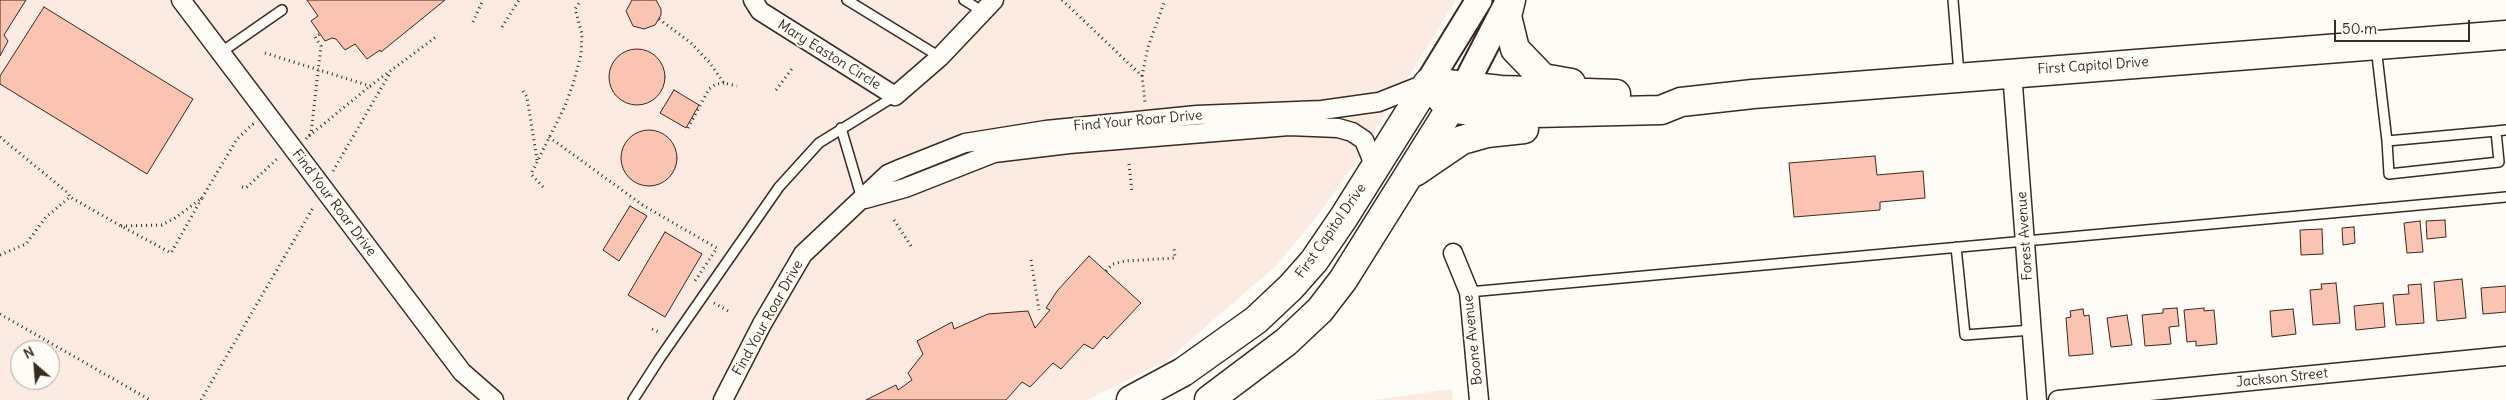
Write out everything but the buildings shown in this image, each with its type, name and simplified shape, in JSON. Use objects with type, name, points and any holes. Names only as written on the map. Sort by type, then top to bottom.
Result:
[{"type":"main road","points":[[1449,108],[1428,83],[1479,0]]},
{"type":"main road","points":[[1209,400],[1286,342],[1320,310],[1343,280],[1465,85],[1510,0]]},
{"type":"main road","points":[[1510,0],[1507,16],[1515,48],[1543,78],[1629,94]]},
{"type":"main road","name":"First Capitol Drive","points":[[1449,108],[1494,114],[1671,106],[2012,72],[2506,35]]},
{"type":"main road","name":"First Capitol Drive","points":[[1135,399],[1183,372],[1256,320],[1292,287],[1314,261],[1428,83],[1465,85],[1501,90],[1661,95],[1671,106]]},
{"type":"main road","points":[[1406,178],[1462,140],[1487,133],[1628,122],[1671,106]]},
{"type":"street","name":"Find Your Roar Drive","points":[[181,0],[347,217],[462,372],[494,400]]},
{"type":"street","name":"Mary Easton Circle","points":[[753,0],[760,11],[895,96],[940,57],[988,6]]},
{"type":"street","name":"Forest Avenue","points":[[2012,72],[2036,400]]},
{"type":"street","name":"Find Your Roar Drive","points":[[723,400],[762,324],[803,254],[888,174],[965,143],[1046,130],[1188,116],[1322,110],[1380,102],[1428,83]]},
{"type":"street","name":"Find Your Roar Drive","points":[[862,200],[905,188],[994,153],[1068,144],[1261,128],[1338,128],[1352,132],[1364,140],[1375,167]]},
{"type":"street","name":"Boone Avenue","points":[[1453,253],[1469,292],[1478,400]]},
{"type":"street","name":"Jackson Street","points":[[2058,400],[2506,356]]},
{"type":"lane","points":[[847,0],[940,57]]},
{"type":"lane","points":[[964,0],[988,6]]},
{"type":"lane","points":[[1953,0],[1959,77]]},
{"type":"lane","points":[[220,53],[282,10]]},
{"type":"lane","points":[[2376,45],[2389,174],[2499,162],[2496,131]]},
{"type":"lane","points":[[633,400],[779,187],[819,143],[895,96]]},
{"type":"lane","points":[[841,128],[862,200]]},
{"type":"lane","points":[[2387,141],[2506,130]]},
{"type":"lane","points":[[1469,292],[2506,197]]},
{"type":"lane","points":[[1956,247],[1965,335],[2032,330]]},
{"type":"path","points":[[473,22],[483,0]]},
{"type":"path","points":[[502,27],[519,0]]},
{"type":"path","points":[[543,187],[531,174],[565,106],[581,55],[582,34],[574,9],[581,0]]},
{"type":"path","points":[[1062,0],[1142,76]]},
{"type":"path","points":[[1145,102],[1142,76],[1148,47],[1165,0]]},
{"type":"path","points":[[659,19],[691,43],[709,62],[724,83]]},
{"type":"path","points":[[320,34],[315,37],[321,46],[311,133],[305,140],[370,86],[436,37]]},
{"type":"path","points":[[265,53],[370,86]]},
{"type":"path","points":[[776,90],[794,66]]},
{"type":"path","points":[[333,171],[391,70]]},
{"type":"path","points":[[688,128],[709,89],[716,84],[724,83],[737,86]]},
{"type":"path","points":[[523,91],[527,97],[537,160]]},
{"type":"path","points":[[0,137],[68,193],[70,197],[171,253],[237,139],[256,121]]},
{"type":"path","points":[[549,137],[644,206],[717,248]]},
{"type":"path","points":[[242,187],[246,188],[284,153]]},
{"type":"path","points":[[1129,164],[1132,192]]},
{"type":"path","points":[[0,255],[26,244],[46,217],[70,197]]},
{"type":"path","points":[[121,226],[162,225],[202,198]]},
{"type":"path","points":[[201,400],[318,200]]},
{"type":"path","points":[[894,220],[911,246]]},
{"type":"path","points":[[1106,272],[1113,264],[1126,261],[1175,258],[1174,248]]},
{"type":"path","points":[[1032,260],[1039,310]]},
{"type":"path","points":[[0,314],[150,400]]},
{"type":"shaded area","points":[[0,0],[1456,0],[1352,167],[1318,215],[1277,265],[1166,361],[1087,400],[0,400]]},
{"type":"shaded area","points":[[1452,389],[1453,400],[1374,400]]}]
